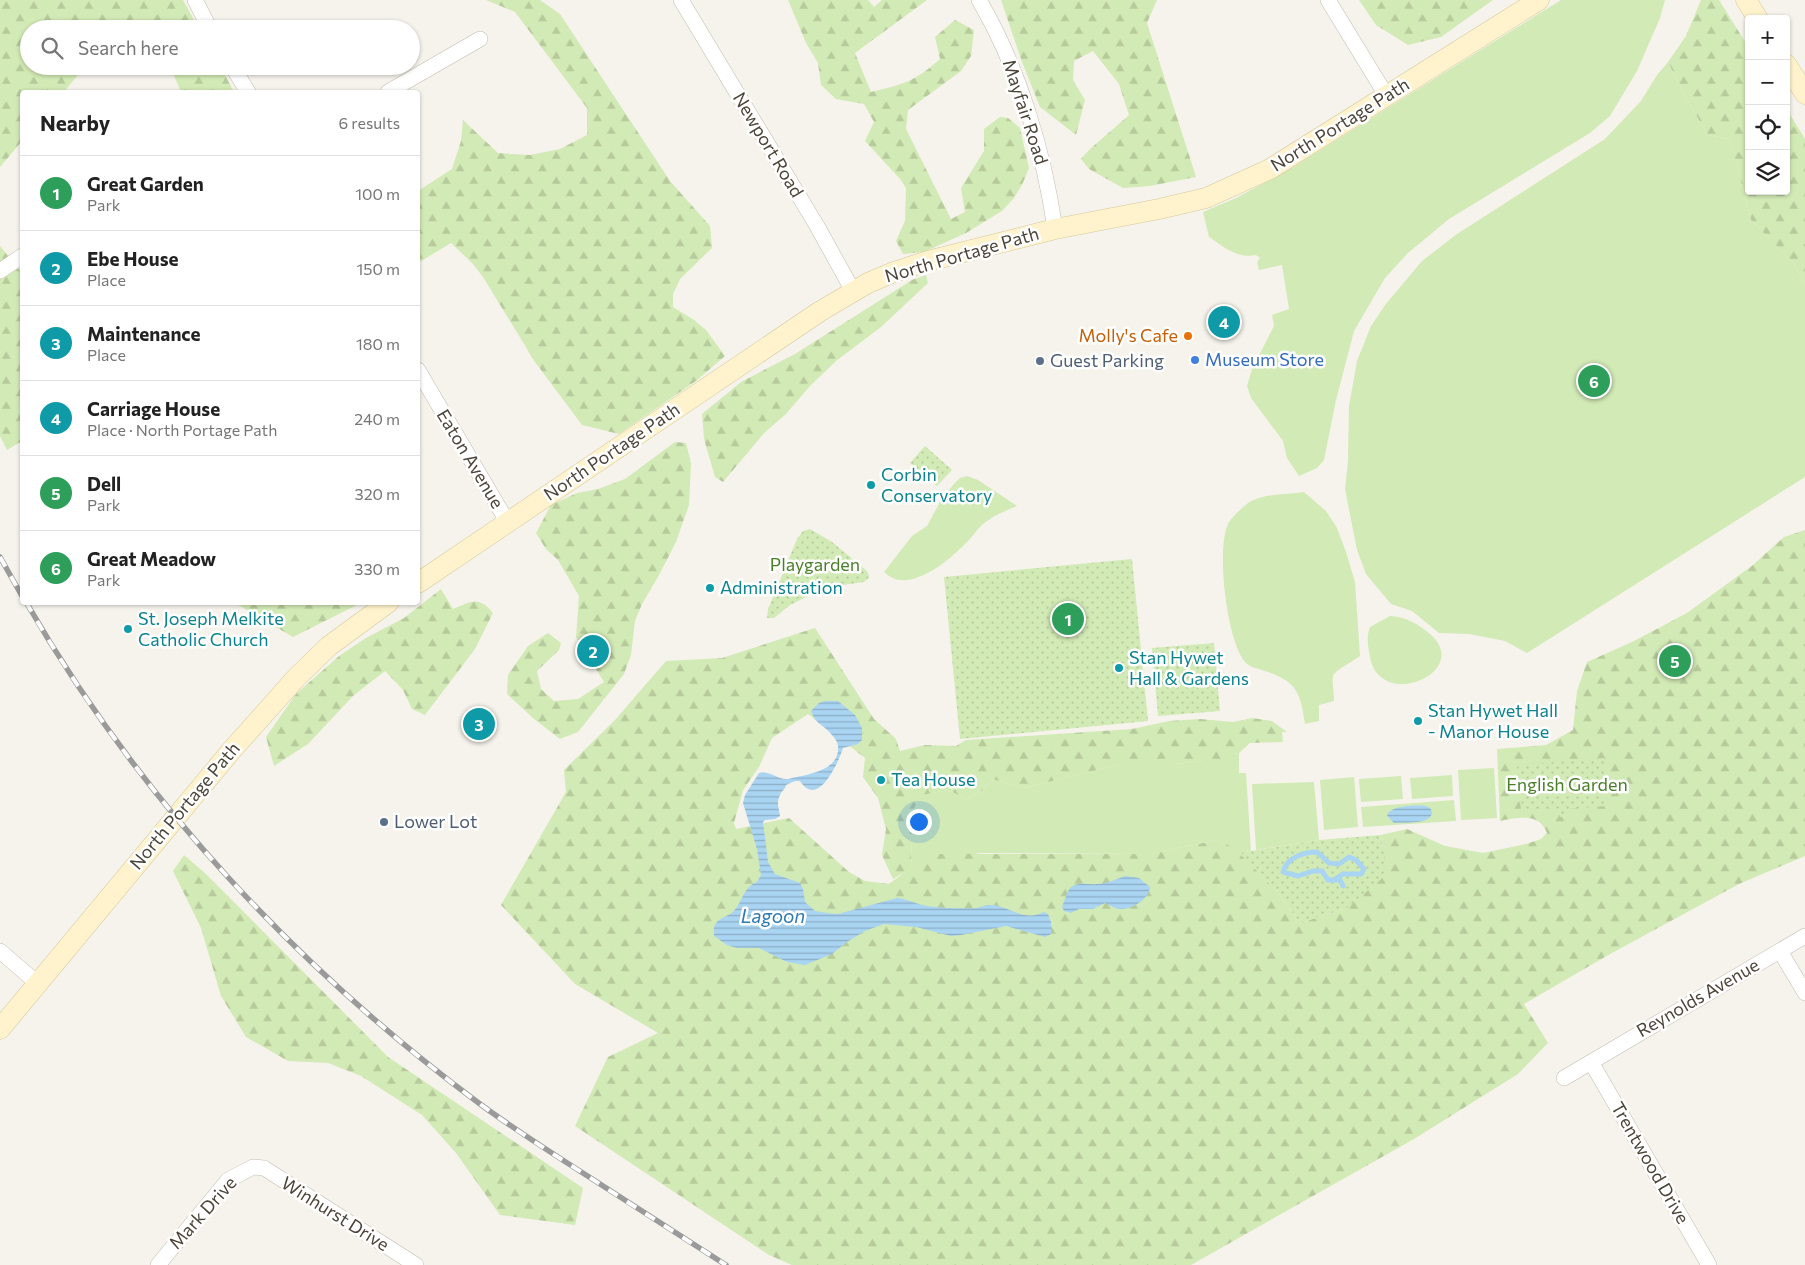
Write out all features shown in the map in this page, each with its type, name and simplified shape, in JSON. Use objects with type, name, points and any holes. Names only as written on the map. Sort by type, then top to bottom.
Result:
[{"type":"main road","name":"North Portage Path","points":[[420,582],[819,312],[853,291],[894,272],[969,250],[1055,229],[1206,198],[1270,169],[1539,0]]},
{"type":"main road","points":[[1746,0],[1755,15]]},
{"type":"main road","points":[[1790,70],[1805,94]]},
{"type":"main road","name":"North Portage Path","points":[[0,1029],[237,744],[296,678],[329,646],[385,605]]},
{"type":"street","points":[[195,0],[205,20]]},
{"type":"street","name":"Newport Road","points":[[681,0],[817,226],[853,291]]},
{"type":"street","name":"Mayfair Road","points":[[979,0],[1008,59],[1028,114],[1039,149],[1051,200],[1055,229]]},
{"type":"street","points":[[1328,0],[1386,95]]},
{"type":"street","points":[[420,74],[480,39]]},
{"type":"street","points":[[238,75],[247,90]]},
{"type":"street","points":[[391,90],[418,75]]},
{"type":"street","points":[[0,271],[20,257]]},
{"type":"street","name":"Eaton Avenue","points":[[420,373],[508,522]]},
{"type":"street","name":"Reynolds Avenue","points":[[1564,1078],[1805,936]]},
{"type":"street","points":[[0,951],[37,983]]},
{"type":"street","points":[[1780,951],[1805,993]]},
{"type":"street","name":"Trentwood Drive","points":[[1591,1062],[1709,1265]]},
{"type":"street","name":"Mark Drive","points":[[158,1265],[228,1180],[253,1167]]},
{"type":"street","name":"Winhurst Drive","points":[[253,1167],[264,1168],[416,1265]]},
{"type":"green space","points":[[0,0],[183,0],[194,20],[20,20],[20,75],[78,75],[66,90],[20,90],[20,143],[0,167]]},
{"type":"green space","points":[[486,0],[540,0],[560,14],[670,181],[710,226],[712,248],[680,279],[673,294],[673,307],[706,330],[725,356],[696,381],[619,434],[582,425],[535,362],[483,277],[473,264],[451,243],[420,262],[420,190],[452,169],[461,141],[463,120],[498,153],[530,155],[560,149],[587,135],[587,108],[515,12]]},
{"type":"green space","points":[[788,0],[868,0],[874,7],[882,0],[927,0],[855,53],[871,92],[908,81],[923,73],[940,59],[935,37],[955,20],[974,30],[971,56],[961,71],[908,110],[906,129],[951,219],[965,212],[961,188],[984,151],[984,129],[1000,117],[1008,118],[1020,128],[1029,168],[1014,198],[1002,211],[966,233],[924,252],[903,254],[896,241],[905,221],[906,188],[865,141],[874,122],[864,104],[836,99],[821,85],[818,63],[806,43]]},
{"type":"green space","points":[[1001,0],[1157,0],[1147,23],[1196,177],[1150,186],[1123,188],[1089,169],[1081,159],[1129,115],[1119,84],[1093,51],[1074,61],[1073,80],[1085,100],[1076,135],[1040,107],[1022,62]]},
{"type":"green space","points":[[1359,0],[1493,0],[1441,37],[1408,45],[1376,25]]},
{"type":"green space","points":[[1561,0],[1665,0],[1660,18],[1637,71],[1610,116],[1590,133],[1449,219],[1408,253],[1385,278],[1354,331],[1336,400],[1324,460],[1317,468],[1299,476],[1287,458],[1283,441],[1251,398],[1247,386],[1252,369],[1274,326],[1272,315],[1289,309],[1282,265],[1259,270],[1257,262],[1260,258],[1256,255],[1237,254],[1220,245],[1209,237],[1203,212],[1236,198],[1290,169]]},
{"type":"green space","points":[[1701,0],[1719,0],[1745,42],[1745,195],[1790,195],[1790,115],[1805,139],[1805,284],[1794,264],[1751,220],[1730,139],[1708,135],[1687,100],[1668,62],[1686,36]]},
{"type":"green space","points":[[1668,62],[1687,100],[1708,135],[1730,139],[1751,220],[1794,264],[1805,284],[1805,477],[1527,653],[1505,641],[1469,634],[1439,633],[1412,611],[1391,604],[1366,574],[1357,550],[1345,489],[1348,461],[1349,406],[1357,361],[1371,326],[1385,305],[1422,261],[1457,234],[1605,139],[1641,101],[1657,75]]},
{"type":"green space","points":[[174,75],[225,75],[233,90],[180,90]]},
{"type":"green space","points":[[0,246],[20,271],[20,442],[7,450],[0,436]]},
{"type":"green space","points":[[926,275],[928,283],[881,327],[836,361],[810,386],[785,415],[765,432],[723,482],[715,477],[704,439],[702,414],[741,382],[795,354],[912,280]]},
{"type":"green space","points":[[675,442],[686,443],[691,463],[689,505],[676,542],[642,604],[635,621],[631,655],[624,674],[578,732],[560,739],[534,719],[507,694],[508,675],[528,646],[548,633],[561,643],[559,650],[537,671],[541,689],[554,701],[578,699],[604,682],[576,637],[579,596],[558,560],[546,549],[536,533],[551,505],[577,493],[598,489],[625,479]]},
{"type":"green space","points":[[925,446],[952,470],[937,486],[910,463]]},
{"type":"green space","points":[[967,476],[978,480],[1017,506],[986,522],[951,557],[924,575],[903,580],[895,579],[884,572],[912,536],[927,526],[940,502],[953,485],[960,478]]},
{"type":"green space","points":[[1304,492],[1326,511],[1337,528],[1346,552],[1355,582],[1360,656],[1334,674],[1334,701],[1319,705],[1319,721],[1305,724],[1301,703],[1294,688],[1282,678],[1248,665],[1239,651],[1228,615],[1223,572],[1225,534],[1229,522],[1235,514],[1248,503],[1261,497]]},
{"type":"green space","name":"Playgarden","points":[[810,529],[832,542],[867,571],[868,579],[864,582],[843,585],[814,593],[790,605],[774,618],[767,618],[768,609],[797,539],[803,531]]},
{"type":"green space","points":[[1805,530],[1805,856],[1739,884],[1610,954],[1524,1004],[1548,1043],[1518,1074],[1414,1139],[1191,1265],[792,1265],[769,1255],[575,1126],[608,1057],[658,1033],[575,984],[501,905],[566,792],[564,770],[615,720],[666,661],[722,658],[815,628],[874,719],[896,739],[900,751],[925,745],[956,746],[966,740],[1132,729],[1169,721],[1200,719],[1233,722],[1252,718],[1272,721],[1287,732],[1282,732],[1283,742],[1250,743],[1239,753],[1235,754],[1224,769],[1204,761],[1176,764],[1121,764],[1024,788],[992,779],[982,791],[967,799],[948,790],[922,795],[913,810],[911,866],[928,854],[1149,854],[1218,840],[1237,850],[1277,891],[1300,923],[1347,908],[1383,846],[1381,835],[1407,829],[1445,846],[1483,853],[1541,839],[1547,833],[1539,822],[1533,819],[1520,818],[1500,821],[1497,749],[1546,745],[1573,730],[1577,691],[1587,662],[1632,642],[1687,613],[1753,565],[1784,537]],"holes":[[[808,714],[865,758],[863,777],[878,798],[886,829],[882,855],[893,879],[905,872],[889,884],[865,881],[849,872],[789,818],[736,829],[734,823],[743,790],[759,767],[772,738]]]},
{"type":"green space","points":[[1132,559],[1148,721],[960,739],[944,577]]},
{"type":"green space","points":[[441,589],[453,609],[470,602],[478,602],[488,607],[493,613],[475,649],[425,715],[412,709],[403,690],[385,671],[353,696],[308,744],[274,766],[266,737],[296,694],[339,656],[366,638],[404,618]]},
{"type":"green space","points":[[238,605],[357,605],[293,637]]},
{"type":"green space","points":[[1390,616],[1407,619],[1422,628],[1431,635],[1441,649],[1440,662],[1432,673],[1420,681],[1405,684],[1390,682],[1377,673],[1370,657],[1368,635],[1370,627]]},
{"type":"green space","points":[[1214,643],[1220,711],[1158,716],[1152,648]]},
{"type":"green space","points":[[1239,753],[1239,773],[1246,773],[1251,851],[1239,853],[1218,840],[1149,854],[980,853],[911,867],[913,810],[922,795],[948,790],[967,799],[982,791],[992,779],[1024,788],[1121,764],[1176,764],[1204,761]]},
{"type":"green space","name":"English Garden","points":[[1604,758],[1605,774],[1615,774],[1617,789],[1606,790],[1607,806],[1569,809],[1566,816],[1560,817],[1558,808],[1521,811],[1517,765]]},
{"type":"green space","points":[[1494,768],[1497,818],[1461,820],[1458,770]]},
{"type":"green space","points":[[1452,775],[1453,796],[1412,799],[1410,778]]},
{"type":"green space","points":[[1401,776],[1403,799],[1361,802],[1359,779]]},
{"type":"green space","points":[[1354,777],[1358,827],[1324,830],[1320,780]]},
{"type":"green space","points":[[1314,782],[1319,840],[1256,850],[1252,784]]},
{"type":"green space","points":[[1454,800],[1456,821],[1363,827],[1361,807]]},
{"type":"green space","points":[[1381,835],[1386,866],[1385,876],[1347,908],[1300,923],[1277,891],[1239,853],[1319,840]]},
{"type":"green space","points":[[184,855],[206,874],[388,1057],[583,1188],[575,1225],[500,1215],[456,1153],[422,1115],[361,1076],[328,1063],[288,1061],[246,1037],[221,996],[201,928],[173,871]]},
{"type":"water","name":"Lagoon","points":[[838,701],[855,715],[862,728],[862,740],[858,744],[843,748],[832,772],[820,787],[814,790],[807,788],[800,781],[786,785],[778,801],[780,816],[763,822],[768,862],[775,874],[800,883],[805,902],[815,911],[838,914],[897,898],[942,908],[977,908],[996,905],[1022,914],[1036,915],[1044,912],[1048,914],[1051,922],[1051,934],[1045,937],[1006,926],[951,936],[916,927],[884,924],[865,931],[832,954],[805,965],[787,962],[759,948],[737,948],[727,945],[714,936],[714,928],[717,922],[734,911],[749,887],[757,882],[761,875],[757,849],[743,803],[745,795],[759,773],[763,772],[788,779],[826,768],[836,758],[838,751],[837,742],[817,722],[811,711],[819,703]]},
{"type":"water","points":[[1426,806],[1431,809],[1432,814],[1429,818],[1419,822],[1394,823],[1387,815],[1399,807]]},
{"type":"water","points":[[1125,876],[1139,878],[1150,887],[1147,896],[1135,906],[1120,909],[1105,903],[1093,909],[1079,909],[1071,913],[1064,911],[1062,907],[1069,889],[1073,886],[1104,883]]},
{"type":"waterway","points":[[1332,881],[1343,874],[1361,874],[1364,869],[1356,860],[1349,857],[1339,864],[1329,863],[1317,852],[1296,857],[1288,863],[1283,872],[1298,876],[1313,871],[1322,871],[1328,880],[1340,880],[1343,886]]},
{"type":"railway","points":[[0,557],[20,592]]},
{"type":"railway","points":[[28,605],[71,675],[119,745],[171,812],[227,876],[286,938],[348,996],[413,1052],[480,1104],[546,1149],[726,1265]]},
{"type":"place","name":"Carriage House","points":[[1224,322]]},
{"type":"place","name":"Molly's Cafe","points":[[1188,336]]},
{"type":"place","name":"Museum Store","points":[[1195,360]]},
{"type":"place","name":"Guest Parking","points":[[1040,361]]},
{"type":"place","name":"Great Meadow","points":[[1594,381]]},
{"type":"place","name":"Corbin Conservatory","points":[[871,485]]},
{"type":"place","name":"Administration","points":[[710,588]]},
{"type":"place","name":"Great Garden","points":[[1068,619]]},
{"type":"place","name":"St. Joseph Melkite Catholic Church","points":[[128,629]]},
{"type":"place","name":"Ebe House","points":[[593,651]]},
{"type":"place","name":"Dell","points":[[1675,661]]},
{"type":"place","name":"Stan Hywet Hall & Gardens","points":[[1119,668]]},
{"type":"place","name":"Stan Hywet Hall - Manor House","points":[[1418,721]]},
{"type":"place","name":"Maintenance","points":[[479,724]]},
{"type":"place","name":"Tea House","points":[[881,780]]},
{"type":"place","name":"Lower Lot","points":[[384,822]]}]
